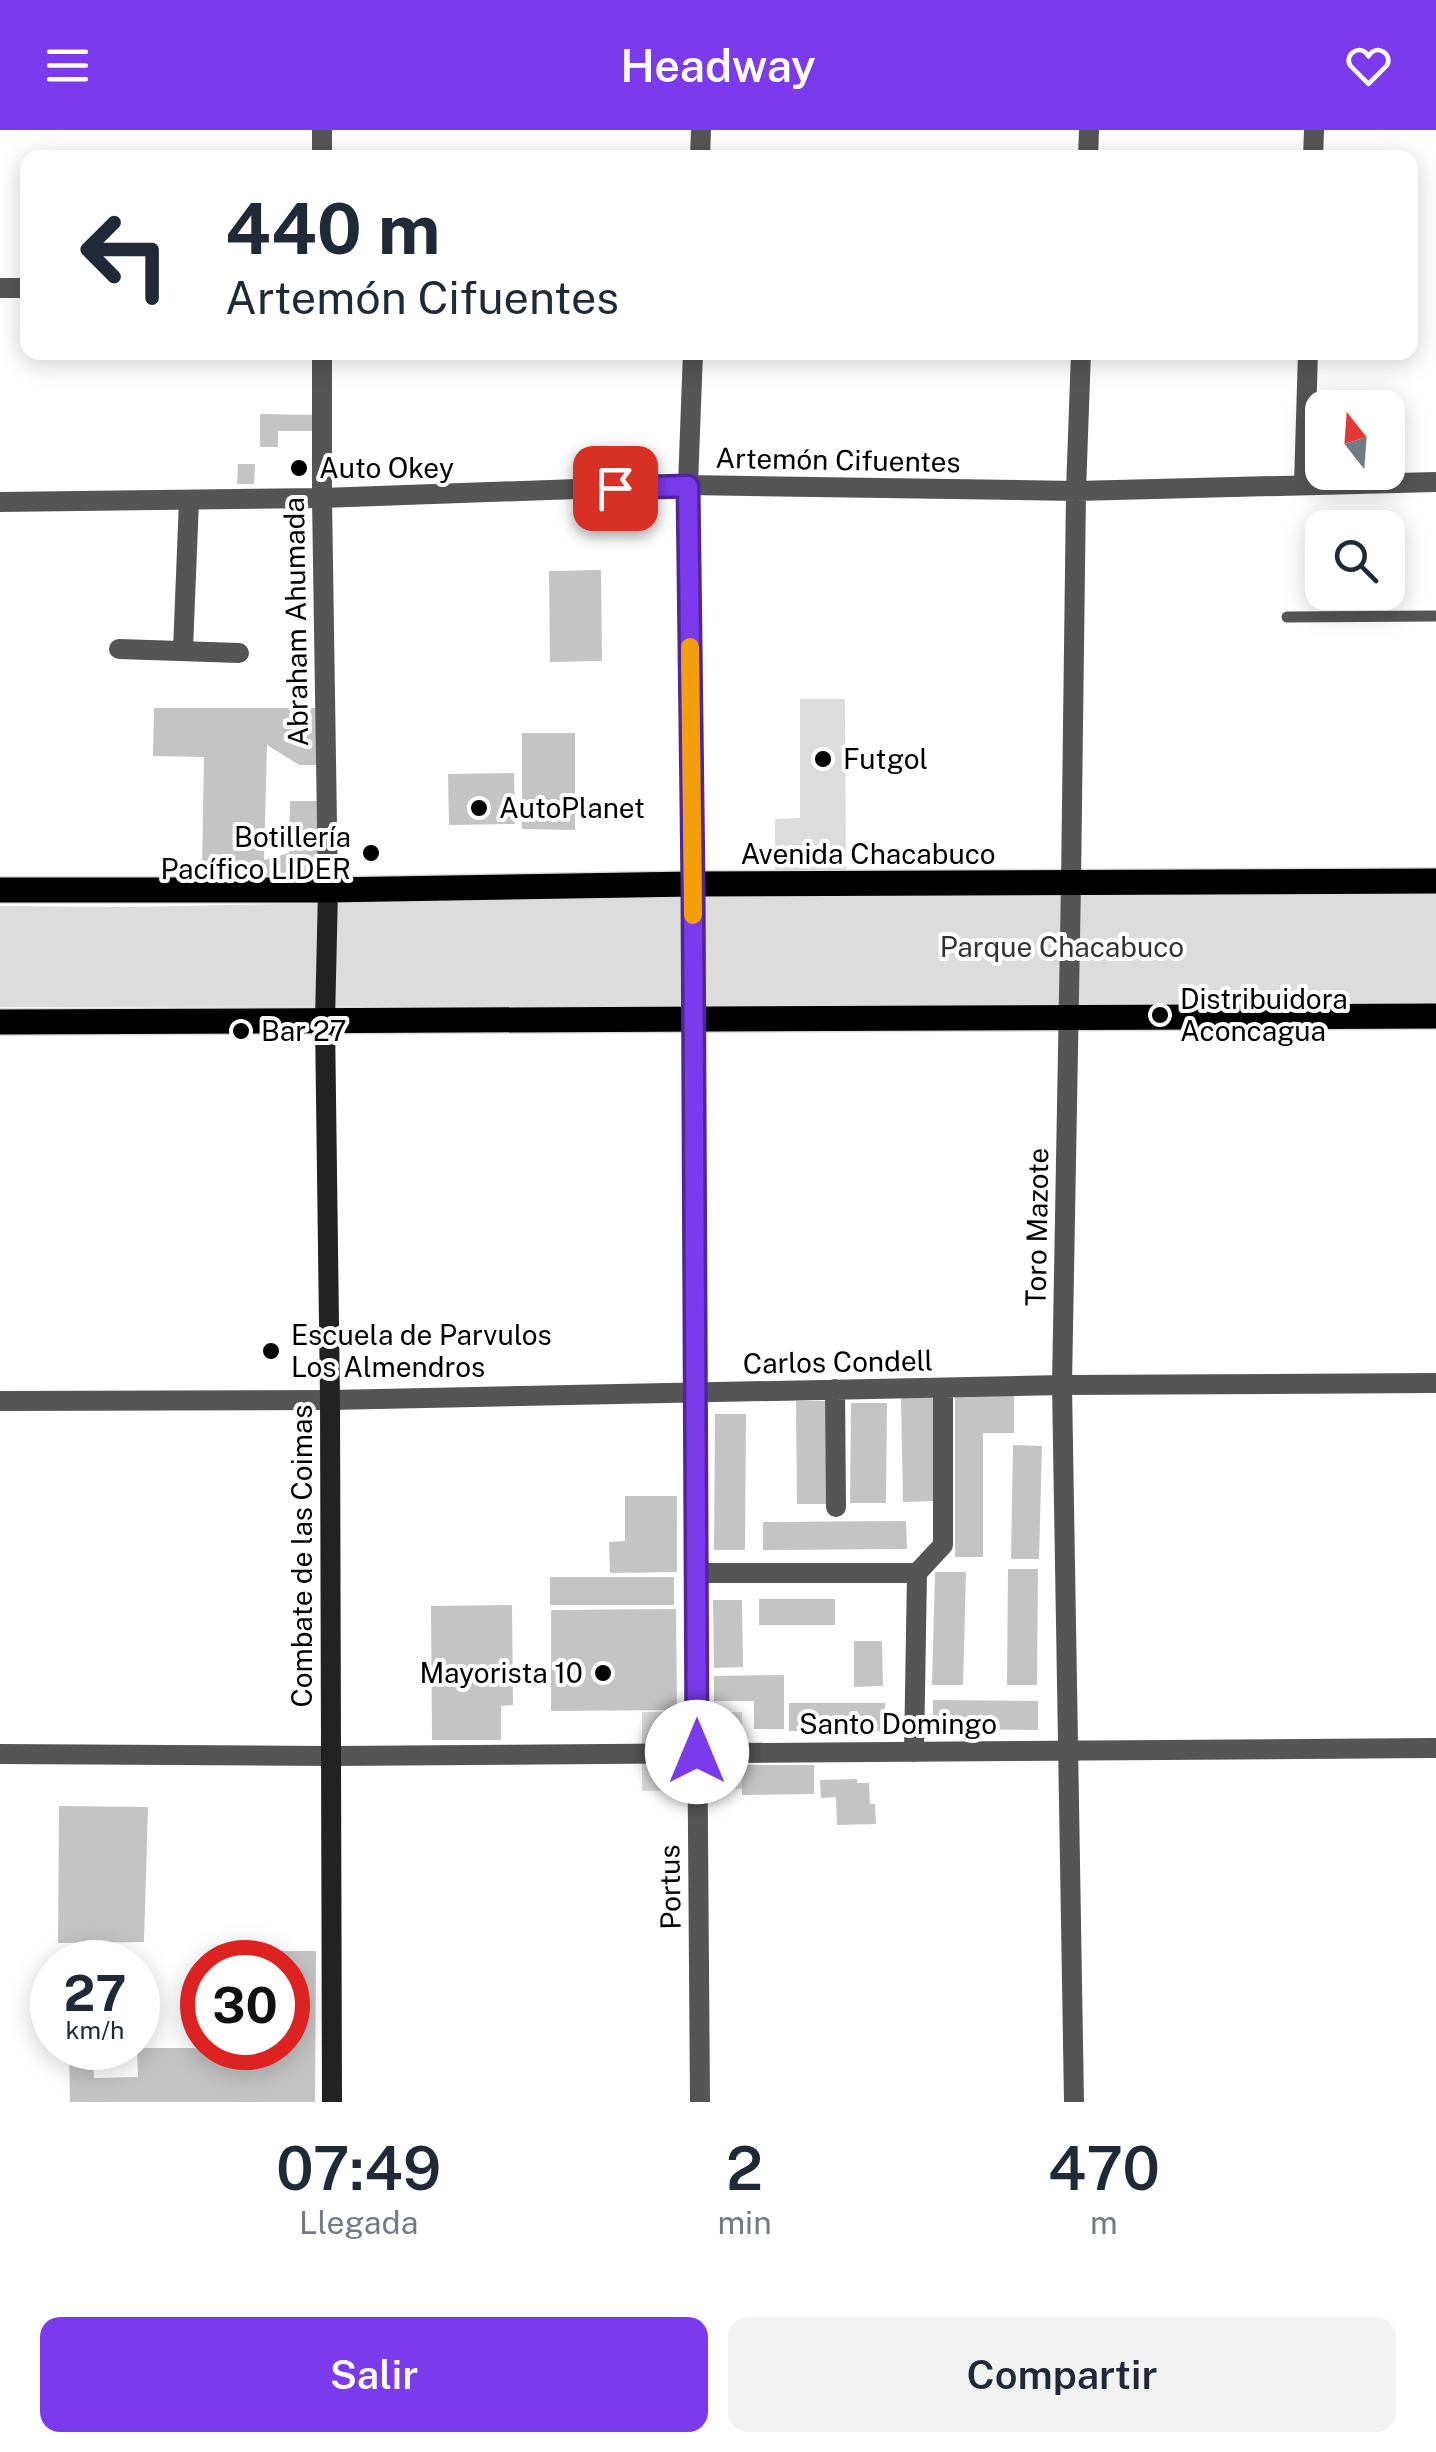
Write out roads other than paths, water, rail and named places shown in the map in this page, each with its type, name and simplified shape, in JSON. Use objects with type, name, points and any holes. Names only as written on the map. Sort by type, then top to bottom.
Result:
[{"type":"main road","name":"Avenida Chacabuco","points":[[0,890],[1436,881]]},
{"type":"main road","name":"Combate de las Coimas","points":[[328,890],[332,2102]]},
{"type":"main road","points":[[0,1022],[1436,1016]]},
{"type":"street","name":"Abraham Ahumada","points":[[322,360],[328,890]]},
{"type":"street","name":"Portus","points":[[693,360],[688,486],[700,2102]]},
{"type":"street","name":"Toro Mazote","points":[[1074,2102],[1062,1385],[1081,360]]},
{"type":"street","points":[[1304,485],[1308,360]]},
{"type":"street","name":"Artemón Cifuentes","points":[[0,502],[322,498],[688,486],[1076,491],[1436,482]]},
{"type":"street","points":[[183,650],[190,500]]},
{"type":"street","points":[[119,649],[238,653]]},
{"type":"street","name":"Carlos Condell","points":[[0,1401],[330,1400],[1062,1385],[1436,1382]]},
{"type":"street","points":[[914,1752],[917,1573],[943,1545],[943,1388]]},
{"type":"street","points":[[835,1389],[836,1507]]},
{"type":"street","points":[[696,1573],[917,1573]]},
{"type":"street","name":"Santo Domingo","points":[[0,1754],[330,1756],[1436,1748]]},
{"type":"lane","points":[[1287,617],[1436,616]]},
{"type":"place","name":"Auto Okey","points":[[299,468]]},
{"type":"place","name":"Futgol","points":[[823,759]]},
{"type":"place","name":"AutoPlanet","points":[[479,808]]},
{"type":"place","name":"Botillería Pacífico LIDER","points":[[371,853]]},
{"type":"place","name":"Distribuidora Aconcagua","points":[[1160,1015]]},
{"type":"place","name":"Bar 27","points":[[241,1031]]},
{"type":"place","name":"Escuela de Parvulos Los Almendros","points":[[271,1351]]},
{"type":"place","name":"Mayorista 10","points":[[603,1673]]},
{"type":"park label","name":"Parque Chacabuco","points":[[1062,947]]}]
